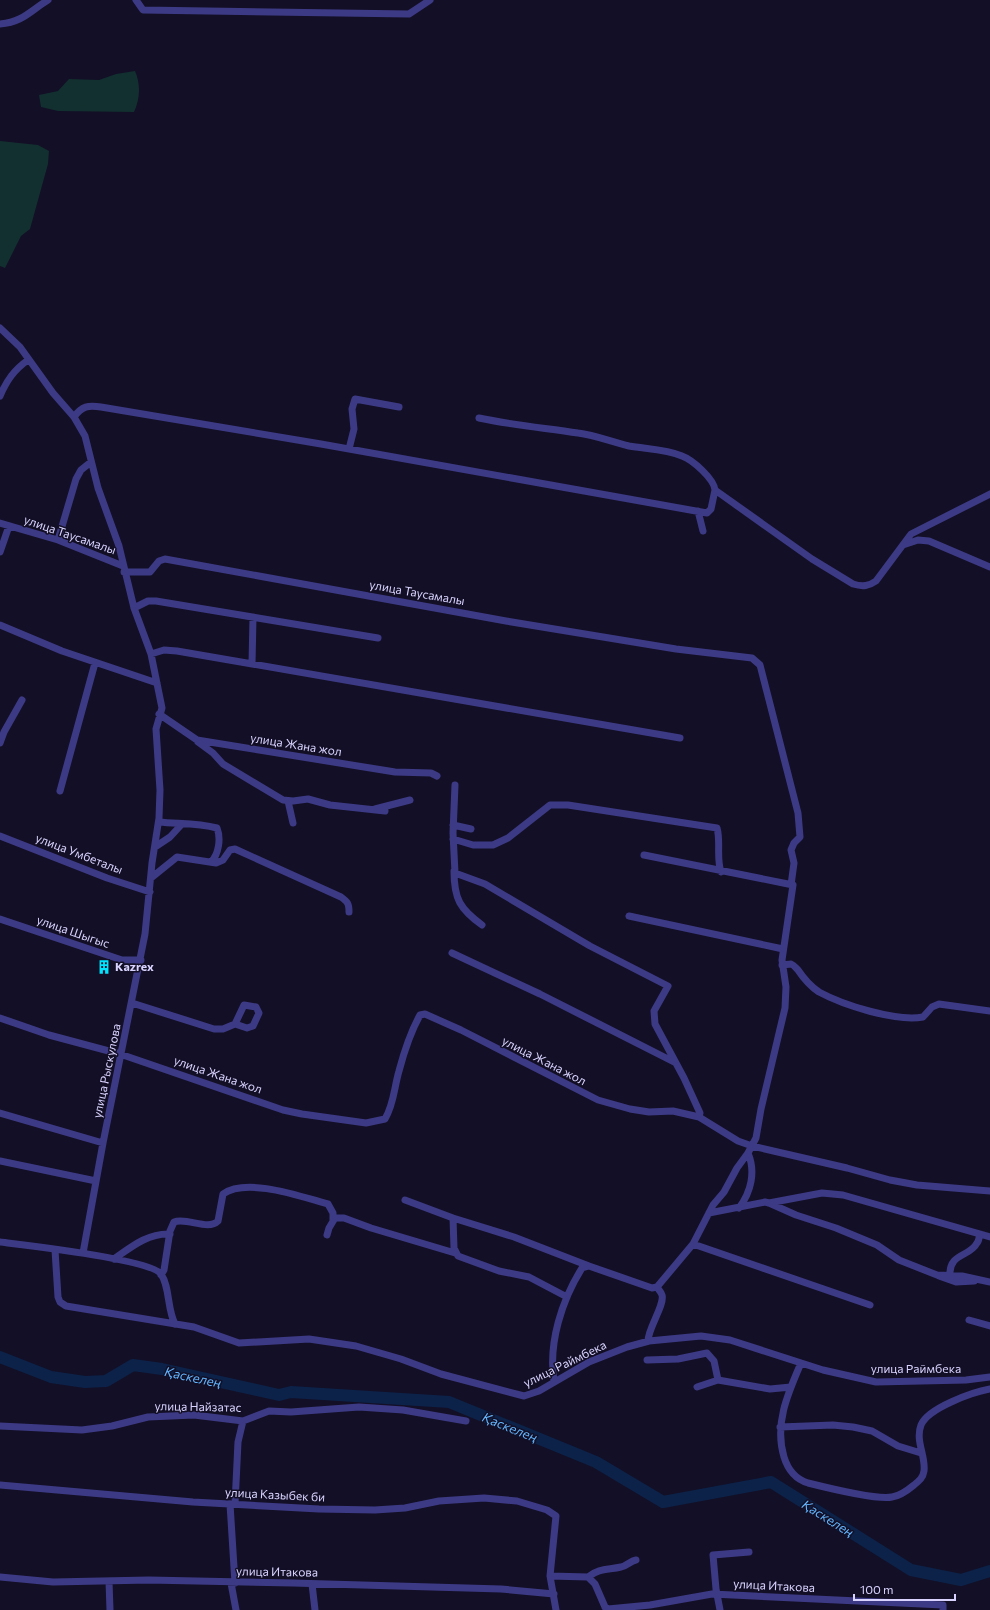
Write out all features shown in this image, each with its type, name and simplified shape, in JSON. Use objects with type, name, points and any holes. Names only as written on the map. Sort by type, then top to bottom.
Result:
[{"type":"street","points":[[0,24],[14,23],[48,0]]},
{"type":"street","points":[[136,0],[143,10],[409,14],[430,0]]},
{"type":"street","name":"улица Рыскулова","points":[[0,328],[20,347],[28,360],[74,417],[85,436],[91,462],[124,569],[134,608],[151,654],[162,708],[159,714],[156,729],[160,790],[159,822],[150,878],[150,892],[140,960],[120,1054],[83,1253]]},
{"type":"street","points":[[0,396],[6,380],[16,369],[28,360]]},
{"type":"street","points":[[349,449],[354,429],[352,409],[355,399],[399,407]]},
{"type":"street","points":[[74,417],[83,407],[92,406],[710,512],[715,490],[713,483],[685,457],[676,453],[630,446],[578,433],[515,425],[479,418]]},
{"type":"street","points":[[58,540],[76,479],[81,470],[91,462]]},
{"type":"street","points":[[715,490],[812,559],[853,584],[870,585],[876,581],[911,534],[990,494]]},
{"type":"street","points":[[698,511],[703,531]]},
{"type":"street","name":"улица Таусамалы","points":[[0,523],[58,540],[124,569],[150,572],[159,561],[165,559],[506,621],[712,654],[752,658],[760,665],[794,794],[800,827],[800,837],[794,843],[791,850],[794,863],[791,885]]},
{"type":"street","points":[[0,552],[9,526]]},
{"type":"street","points":[[902,546],[918,540],[929,541],[990,567]]},
{"type":"street","points":[[134,608],[148,601],[378,638]]},
{"type":"street","points":[[252,664],[253,617]]},
{"type":"street","points":[[0,625],[95,663],[157,683]]},
{"type":"street","points":[[151,654],[164,650],[171,651],[680,738]]},
{"type":"street","points":[[60,791],[95,663]]},
{"type":"street","points":[[0,743],[4,732],[22,700]]},
{"type":"street","name":"улица Жана жол","points":[[159,714],[197,740],[395,772],[431,773],[437,776]]},
{"type":"street","points":[[197,740],[213,753],[223,764],[291,803],[308,799],[330,805],[385,811]]},
{"type":"street","points":[[455,786],[453,839],[454,886],[466,913],[482,925]]},
{"type":"street","points":[[371,810],[410,800]]},
{"type":"street","points":[[291,803],[293,823]]},
{"type":"street","points":[[453,839],[481,846],[493,845],[508,838],[550,805],[568,805],[717,828],[719,835],[718,858],[721,872]]},
{"type":"street","points":[[159,822],[182,824],[193,823],[217,828],[219,833],[219,842],[216,854],[211,862]]},
{"type":"street","points":[[155,846],[170,837],[182,824]]},
{"type":"street","points":[[454,825],[470,829]]},
{"type":"street","name":"улица Умбеталы","points":[[0,836],[107,878],[150,892]]},
{"type":"street","points":[[150,878],[177,856],[211,862],[223,860],[228,851],[235,849],[341,897],[347,901],[349,906],[348,912]]},
{"type":"street","points":[[405,1200],[453,1218],[514,1237],[589,1266],[652,1288],[657,1287],[692,1244],[709,1213],[724,1192],[756,1138],[761,1109],[785,1008],[786,987],[782,965],[783,949],[793,885],[721,872],[644,855]]},
{"type":"street","points":[[454,870],[458,875],[485,884],[590,946],[668,986],[654,1015],[655,1024],[694,1100],[700,1113],[699,1117],[738,1141],[752,1146],[847,1168],[890,1180],[990,1191]]},
{"type":"street","points":[[629,916],[783,949]]},
{"type":"street","name":"улица Шыгыс","points":[[0,919],[122,960],[140,960]]},
{"type":"street","points":[[452,953],[540,994],[674,1062]]},
{"type":"street","points":[[782,965],[792,964],[803,979],[818,991],[843,1002],[892,1016],[914,1019],[923,1018],[932,1007],[939,1004],[990,1011]]},
{"type":"street","points":[[132,1003],[209,1028],[223,1029],[235,1024]]},
{"type":"street","name":"улица Жана жол","points":[[0,1018],[49,1035],[120,1054],[283,1110],[366,1123],[385,1119],[391,1109],[398,1073],[407,1045],[420,1015],[425,1014],[461,1030],[598,1100],[630,1109],[649,1112],[673,1111],[699,1117]]},
{"type":"street","points":[[0,1113],[103,1143]]},
{"type":"street","points":[[739,1208],[750,1189],[752,1180],[752,1167],[748,1153]]},
{"type":"street","points":[[0,1161],[96,1181]]},
{"type":"street","points":[[161,1274],[164,1270],[170,1234],[174,1222],[178,1220],[208,1225],[215,1224],[218,1221],[223,1194],[242,1187],[286,1193],[328,1204],[333,1213],[334,1220],[327,1236]]},
{"type":"street","points":[[709,1213],[822,1193],[843,1195],[990,1237]]},
{"type":"street","points":[[768,1203],[790,1213],[836,1228],[877,1245],[899,1260],[956,1282],[980,1280]]},
{"type":"street","points":[[334,1220],[338,1217],[344,1218],[455,1253],[463,1259],[499,1271],[529,1277],[567,1297]]},
{"type":"street","points":[[453,1218],[455,1253]]},
{"type":"street","points":[[114,1259],[141,1241],[153,1236],[170,1234]]},
{"type":"street","points":[[950,1275],[950,1270],[956,1259],[974,1248],[978,1243],[980,1234]]},
{"type":"street","points":[[0,1242],[83,1253],[155,1269],[161,1274],[171,1316],[175,1324]]},
{"type":"street","points":[[692,1244],[870,1305]]},
{"type":"street","name":"улица Раймбека","points":[[55,1250],[58,1297],[60,1302],[66,1306],[194,1327],[239,1343],[309,1339],[356,1346],[401,1359],[441,1374],[524,1396],[539,1391],[589,1362],[627,1347],[648,1341],[701,1336],[730,1340],[823,1370],[876,1382],[966,1380],[990,1377]]},
{"type":"street","points":[[554,1381],[552,1360],[562,1313],[567,1297],[582,1268],[589,1266]]},
{"type":"street","points":[[937,1275],[950,1275],[990,1282]]},
{"type":"street","points":[[648,1341],[650,1330],[662,1301],[662,1294],[657,1287]]},
{"type":"street","points":[[969,1320],[990,1326]]},
{"type":"street","points":[[647,1360],[678,1359],[707,1352],[714,1361],[718,1380]]},
{"type":"street","points":[[801,1363],[791,1387],[780,1427],[780,1445],[786,1463],[793,1475],[799,1480],[823,1487],[892,1497],[906,1490],[921,1479],[924,1471],[919,1435],[922,1425],[927,1417],[971,1393],[990,1389]]},
{"type":"street","points":[[697,1387],[718,1380],[770,1389],[791,1387]]},
{"type":"street","name":"улица Найзатас","points":[[0,1426],[82,1430],[98,1429],[148,1417],[165,1415],[194,1415],[243,1421],[269,1411],[291,1412],[330,1408],[375,1407],[466,1421]]},
{"type":"street","points":[[236,1610],[233,1583],[233,1504],[238,1442],[243,1421]]},
{"type":"street","points":[[780,1427],[832,1425],[853,1427],[872,1431],[898,1446],[921,1453]]},
{"type":"street","name":"улица Казыбек би","points":[[0,1485],[193,1502],[319,1509],[375,1510],[405,1508],[439,1501],[484,1498],[517,1501],[547,1510],[556,1516],[550,1576]]},
{"type":"street","points":[[720,1610],[713,1555],[749,1552]]},
{"type":"street","points":[[556,1610],[550,1576],[588,1577],[596,1571],[624,1566],[627,1563],[636,1560]]},
{"type":"street","name":"улица Итакова","points":[[0,1577],[53,1582],[149,1580],[501,1589],[554,1594]]},
{"type":"street","points":[[588,1577],[595,1584],[603,1609]]},
{"type":"street","points":[[108,1581],[110,1610]]},
{"type":"street","points":[[312,1584],[315,1610]]},
{"type":"street","name":"улица Итакова","points":[[603,1609],[650,1605],[717,1594],[943,1608]]},
{"type":"green space","points":[[135,71],[139,92],[138,102],[134,112],[58,111],[41,107],[39,95],[58,91],[69,79],[99,80],[116,74]]},
{"type":"green space","points":[[0,141],[38,145],[49,151],[48,164],[30,229],[21,236],[5,268],[0,266]]},
{"type":"waterway","name":"Қаскелең","points":[[0,1357],[51,1377],[85,1382],[106,1381],[133,1365],[162,1369],[279,1395],[291,1392],[449,1402],[596,1462],[663,1502],[771,1482],[911,1570],[961,1580],[990,1571]]},
{"type":"place","name":"Kazrex","points":[[104,967]]}]
